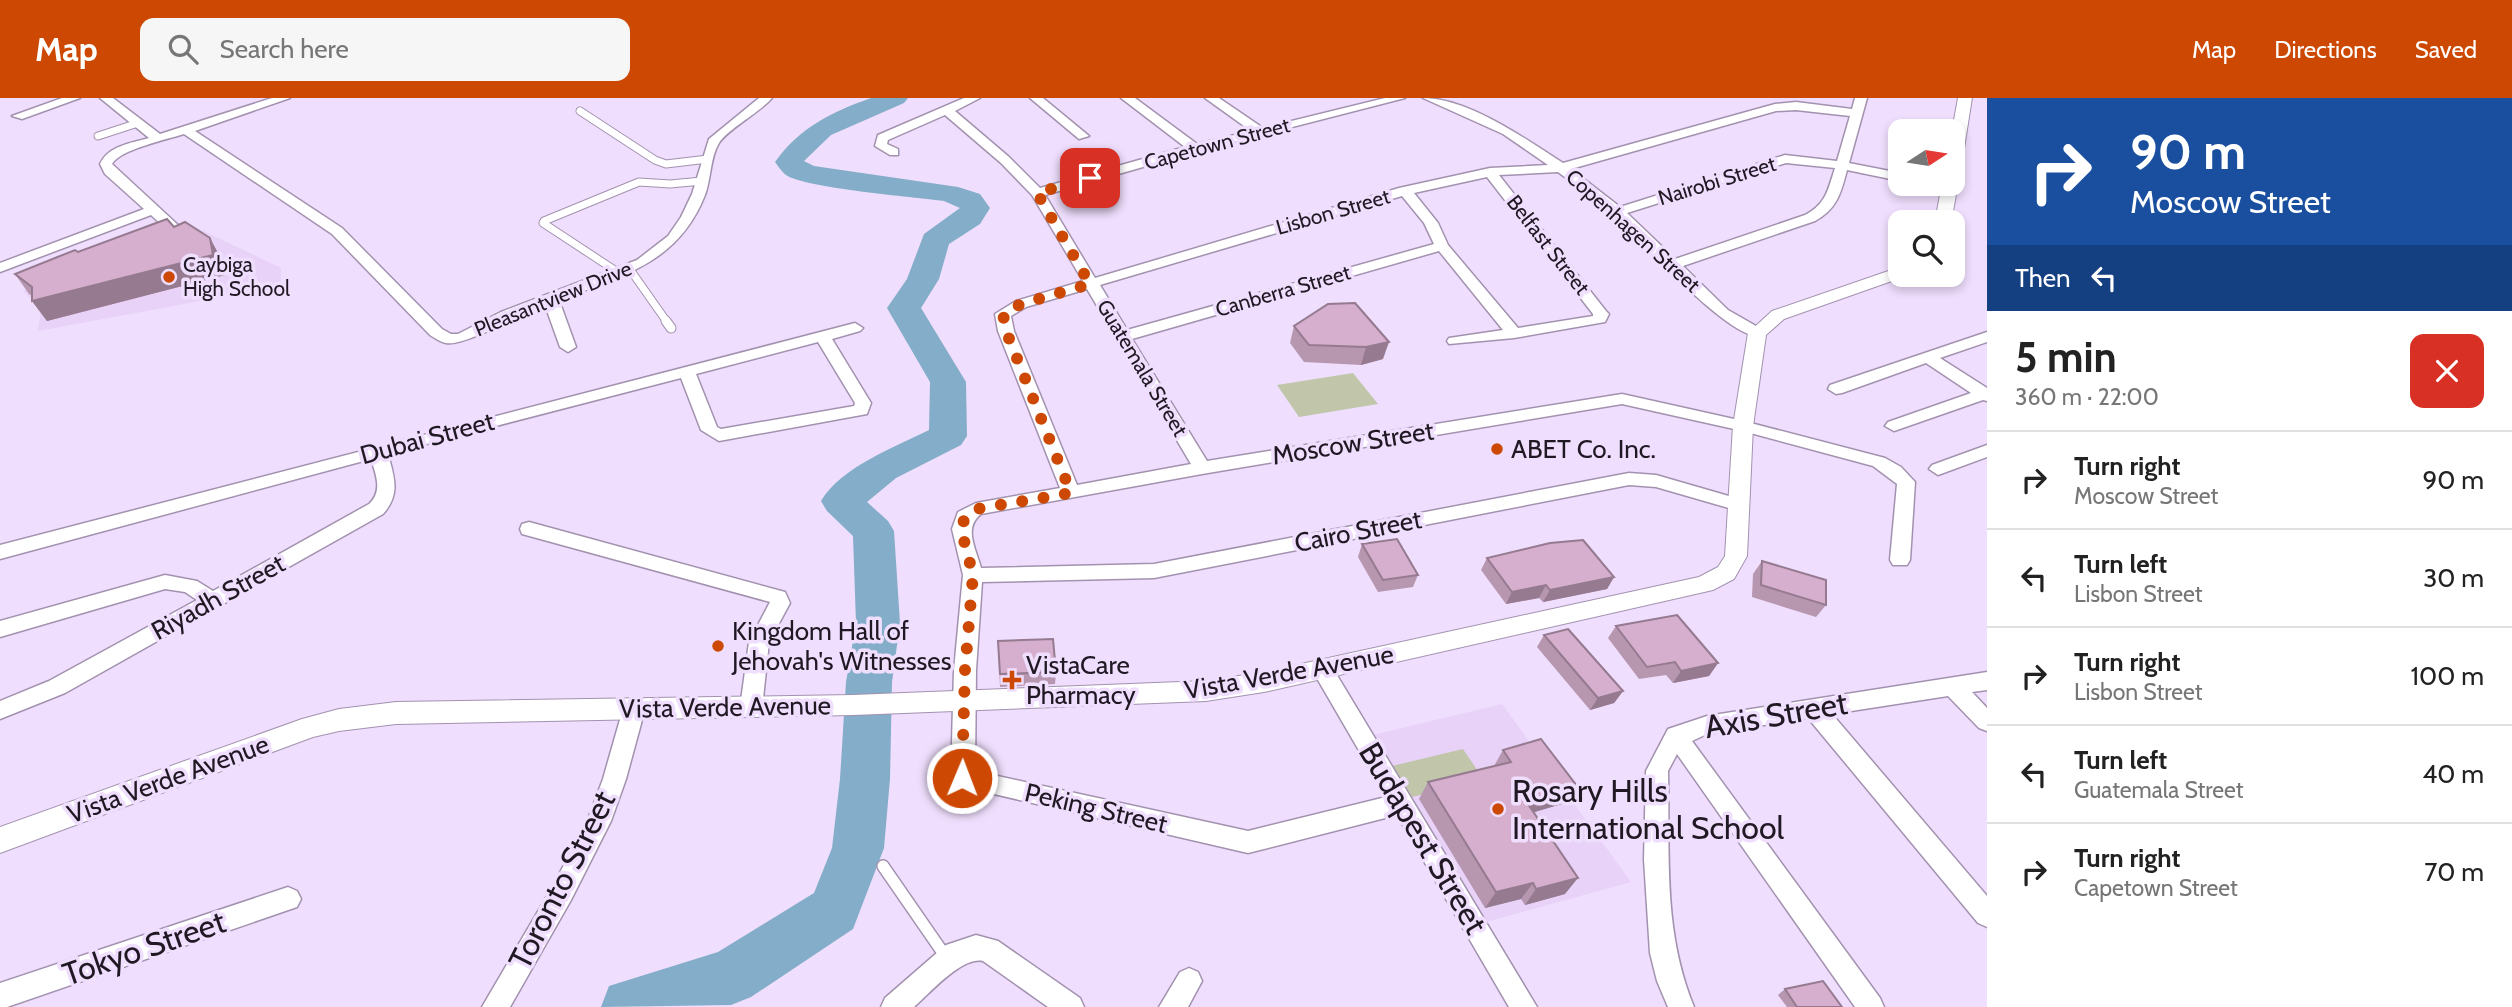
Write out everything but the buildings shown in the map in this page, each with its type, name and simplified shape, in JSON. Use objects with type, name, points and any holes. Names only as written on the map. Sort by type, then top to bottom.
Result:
[{"type":"street","points":[[18,116],[74,98]]},
{"type":"street","points":[[106,98],[158,139]]},
{"type":"street","points":[[230,98],[247,110]]},
{"type":"street","points":[[173,228],[110,171],[106,164],[114,154],[284,98]]},
{"type":"street","name":"Pleasantview Drive","points":[[186,130],[337,231],[436,332],[449,339],[461,338],[550,297],[642,263],[673,239],[688,217],[713,142],[766,98]]},
{"type":"street","points":[[894,152],[881,146],[882,138],[974,98]]},
{"type":"street","points":[[1036,98],[1083,136]]},
{"type":"street","points":[[1127,98],[1195,148]]},
{"type":"street","points":[[1211,98],[1261,132]]},
{"type":"street","name":"Capetown Street","points":[[1037,193],[1195,148],[1399,98]]},
{"type":"street","name":"Copenhagen Street","points":[[1429,98],[1507,131],[1561,167],[1618,212],[1723,313],[1757,333]]},
{"type":"street","points":[[1674,265],[1810,218],[1823,211],[1832,200],[1861,98]]},
{"type":"street","points":[[1961,119],[1965,98]]},
{"type":"street","name":"Lisbon Street","points":[[1071,493],[1006,331],[1003,314],[1021,304],[1404,191],[1490,172],[1561,167],[1775,108],[1796,106],[1856,113]]},
{"type":"street","name":"Guatemala Street","points":[[947,110],[1005,160],[1037,193],[1202,468]]},
{"type":"street","name":"Nairobi Street","points":[[1618,212],[1785,159],[1842,165],[1888,175]]},
{"type":"street","name":"Belfast Street","points":[[1490,172],[1597,306],[1600,319]]},
{"type":"street","points":[[1404,191],[1417,202],[1442,246],[1514,334]]},
{"type":"street","points":[[0,268],[153,210]]},
{"type":"street","name":"Canberra Street","points":[[1124,336],[1442,246]]},
{"type":"street","points":[[1757,333],[1778,316],[1888,276]]},
{"type":"street","points":[[550,297],[568,346]]},
{"type":"street","points":[[1455,341],[1600,319]]},
{"type":"street","name":"Dubai Street","points":[[0,552],[378,450],[855,328]]},
{"type":"street","name":"Vista Verde Avenue","points":[[0,840],[273,740],[339,720],[396,713],[751,708],[1206,691],[1705,584],[1726,573],[1736,556],[1743,426],[1757,333]]},
{"type":"street","points":[[687,371],[710,430],[719,435],[861,410],[863,403],[822,337]]},
{"type":"street","points":[[1836,389],[1987,337]]},
{"type":"street","points":[[1927,357],[1986,394]]},
{"type":"street","points":[[1894,426],[1986,394]]},
{"type":"street","name":"Moscow Street","points":[[965,517],[976,509],[1202,468],[1622,399],[1743,426],[1879,462],[1895,471],[1906,482],[1900,560]]},
{"type":"street","name":"Riyadh Street","points":[[0,710],[57,687],[366,516],[384,503],[388,489],[378,450]]},
{"type":"street","points":[[1938,469],[1987,451]]},
{"type":"street","name":"Cairo Street","points":[[973,575],[1154,571],[1629,478],[1656,481],[1739,505]]},
{"type":"street","name":"Peking Street","points":[[965,517],[961,529],[973,575],[964,700],[962,778],[1248,842],[1402,803]]},
{"type":"street","points":[[528,530],[778,597],[780,603],[759,642],[751,708]]},
{"type":"street","points":[[0,629],[165,582],[186,584],[204,592],[209,601]]},
{"type":"street","name":"Budapest Street","points":[[1322,668],[1524,1007]]},
{"type":"street","name":"Axis Street","points":[[1678,1006],[1666,972],[1659,927],[1657,771],[1664,750],[1676,736],[1707,725],[1987,681]]},
{"type":"street","points":[[1952,686],[1987,722]]},
{"type":"street","points":[[1813,708],[1987,915]]},
{"type":"street","name":"Toronto Street","points":[[495,1007],[575,869],[600,819],[618,770],[634,709]]},
{"type":"street","points":[[1676,736],[1871,1007]]},
{"type":"street","name":"Tokyo Street","points":[[0,996],[288,899]]},
{"type":"street","points":[[894,1007],[952,957],[976,947],[989,950],[1071,1007]]},
{"type":"street","points":[[1172,1007],[1189,981]]},
{"type":"lane","points":[[580,111],[654,160],[666,164],[708,159]]},
{"type":"lane","points":[[97,136],[138,123]]},
{"type":"lane","points":[[671,328],[624,270],[543,223],[639,182],[670,184],[702,181]]},
{"type":"lane","points":[[883,866],[952,957]]},
{"type":"shaded area","name":"Caybiga High School","points":[[189,224],[281,268],[281,286],[38,331],[41,309],[23,291]]},
{"type":"shaded area","name":"Rosary Hills International School","points":[[1502,704],[1631,882],[1486,922],[1373,735]]},
{"type":"green space","points":[[1353,373],[1378,404],[1299,417],[1277,385]]},
{"type":"green space","points":[[1463,749],[1484,780],[1412,797],[1392,766]]},
{"type":"waterway","points":[[630,1007],[731,977],[834,911],[858,848],[865,779],[869,682],[878,623],[873,531],[841,501],[882,469],[948,436],[948,382],[904,308],[923,279],[935,240],[969,218],[975,208],[970,200],[948,193],[808,174],[796,169],[789,162],[798,149],[821,130],[895,98]]},
{"type":"place","name":"Caybiga High School","points":[[169,277]]},
{"type":"place","name":"ABET Co. Inc.","points":[[1497,449]]},
{"type":"place","name":"Kingdom Hall of Jehovah's Witnesses","points":[[718,646]]},
{"type":"place","name":"VistaCare Pharmacy","points":[[1012,680]]},
{"type":"place","name":"Rosary Hills International School","points":[[1498,809]]},
{"type":"route","points":[[962,778],[965,670],[973,575],[961,529],[965,517],[976,509],[1071,493],[1006,331],[1003,314],[1021,304],[1090,284],[1037,193],[1090,178]]}]
